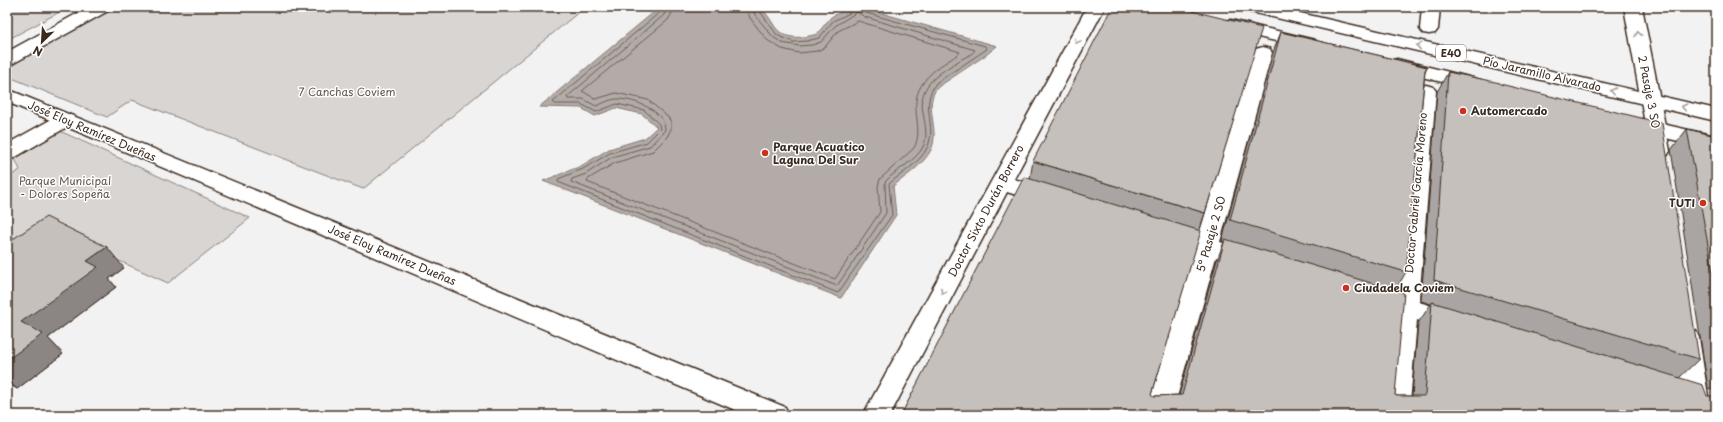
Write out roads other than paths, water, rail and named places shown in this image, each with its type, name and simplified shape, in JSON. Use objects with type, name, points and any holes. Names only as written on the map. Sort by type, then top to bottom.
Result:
[{"type":"main road","points":[[7,59],[102,7]]},
{"type":"main road","name":"Doctor Sixto Durán Borrero","points":[[876,415],[1096,7]]},
{"type":"main road","name":"Pío Jaramillo Alvarado","points":[[1251,7],[1716,115]]},
{"type":"main road","points":[[1429,29],[1431,7]]},
{"type":"main road","name":"2 Pasaje 3 SO","points":[[1633,7],[1651,99],[1662,168]]},
{"type":"main road","points":[[1218,22],[1323,47]]},
{"type":"main road","name":"5° Pasaje 2 SO","points":[[1159,415],[1263,53]]},
{"type":"main road","name":"E40","points":[[1382,62],[1488,88]]},
{"type":"main road","name":"Doctor Gabriel García Moreno","points":[[1396,415],[1426,91]]},
{"type":"main road","name":"José Eloy Ramírez Dueñas","points":[[7,96],[776,415]]},
{"type":"main road","points":[[7,153],[65,120]]},
{"type":"main road","points":[[1618,120],[1716,143]]},
{"type":"main road","points":[[1001,183],[1070,204]]},
{"type":"main road","points":[[1146,228],[1268,265]]},
{"type":"main road","points":[[1352,291],[1474,328]]},
{"type":"main road","points":[[1684,318],[1703,405]]},
{"type":"main road","points":[[1673,390],[1703,405]]},
{"type":"water","name":"Parque Acuatico Laguna Del Sur","points":[[660,7],[759,7],[775,27],[784,35],[806,37],[817,34],[831,17],[847,9],[847,7],[860,7],[997,46],[938,87],[934,94],[931,109],[934,142],[931,150],[924,161],[893,186],[896,215],[841,298],[543,181],[581,166],[609,149],[645,138],[657,127],[642,114],[616,108],[595,116],[581,108],[539,107]]},
{"type":"place","name":"Automercado","points":[[1463,111]]},
{"type":"place","name":"Parque Acuatico Laguna Del Sur","points":[[765,153]]},
{"type":"place","name":"TUTI","points":[[1703,203]]},
{"type":"place","name":"Ciudadela Coviem","points":[[1346,288]]},
{"type":"park label","name":"7 Canchas Coviem","points":[[347,92]]},
{"type":"park label","name":"Parque Municipal - Dolores Sopeña","points":[[65,187]]}]
